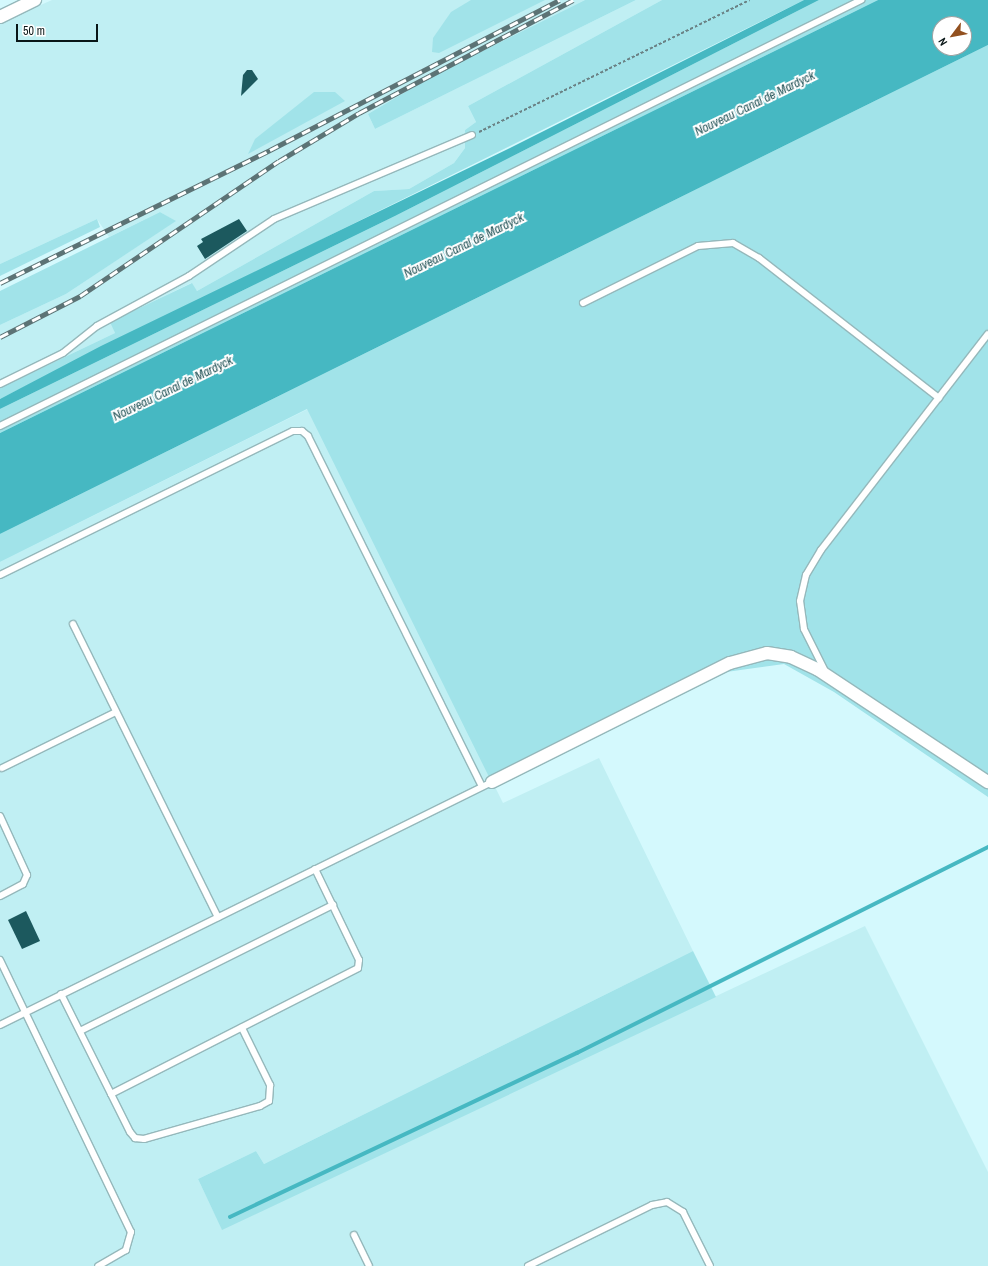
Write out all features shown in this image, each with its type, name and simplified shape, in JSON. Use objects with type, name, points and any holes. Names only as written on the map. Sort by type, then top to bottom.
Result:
[{"type":"street","points":[[0,17],[35,0]]},
{"type":"street","points":[[487,784],[741,659],[767,653],[784,655],[828,675],[988,782]]},
{"type":"lane","points":[[0,426],[861,0]]},
{"type":"lane","points":[[0,384],[63,352],[97,326],[189,276],[274,219],[472,135]]},
{"type":"lane","points":[[583,304],[698,246],[733,243],[759,258],[939,398]]},
{"type":"lane","points":[[828,675],[804,629],[800,601],[806,575],[821,550],[988,334]]},
{"type":"lane","points":[[0,575],[293,431],[302,431],[308,436],[487,784],[0,1025]]},
{"type":"lane","points":[[73,624],[218,917]]},
{"type":"lane","points":[[2,768],[116,712]]},
{"type":"lane","points":[[0,816],[27,875],[23,884],[0,896]]},
{"type":"lane","points":[[111,1094],[358,968],[359,960],[315,869]]},
{"type":"lane","points":[[80,1031],[333,905]]},
{"type":"lane","points":[[0,960],[131,1232],[126,1250],[98,1266]]},
{"type":"lane","points":[[61,994],[130,1132],[135,1138],[144,1139],[260,1106],[269,1101],[270,1085],[242,1028]]},
{"type":"lane","points":[[528,1266],[652,1205],[667,1202],[683,1212],[710,1266]]},
{"type":"lane","points":[[354,1236],[369,1266]]},
{"type":"path","points":[[472,135],[750,0]]},
{"type":"shaded area","points":[[52,0],[585,0],[434,75],[368,114],[375,129],[636,0],[662,0],[468,106],[476,122],[465,130],[465,148],[454,163],[409,189],[374,191],[197,291],[191,283],[111,322],[115,333],[0,388],[0,325],[66,294],[175,221],[160,212],[109,237],[97,219],[0,264],[0,23]]},
{"type":"shaded area","points":[[471,0],[545,0],[439,53],[432,52],[433,38],[451,12]]},
{"type":"shaded area","points":[[585,0],[636,0],[375,129],[368,114],[434,75]]},
{"type":"shaded area","points":[[662,0],[804,0],[0,399],[0,388],[115,333],[110,322],[192,283],[197,291],[374,191],[409,189],[454,163],[465,148],[465,130],[476,122],[468,106]]},
{"type":"shaded area","points":[[819,0],[878,0],[0,433],[0,409],[395,216]]},
{"type":"shaded area","points":[[988,45],[988,797],[834,692],[784,664],[726,672],[494,787],[307,409],[0,562],[0,534],[966,56],[972,56],[972,53]]},
{"type":"shaded area","points":[[314,92],[335,92],[345,101],[248,154],[255,139]]},
{"type":"shaded area","points":[[160,212],[176,221],[66,294],[0,325],[0,291]]},
{"type":"shaded area","points":[[97,219],[100,227],[0,276],[0,264]]},
{"type":"shaded area","points":[[308,409],[503,803],[599,758],[693,951],[264,1164],[256,1151],[198,1179],[222,1229],[865,926],[988,1172],[988,1266],[0,1266],[0,562]]},
{"type":"shaded area","points":[[693,951],[716,997],[222,1230],[198,1179],[256,1151],[264,1164]]},
{"type":"water","points":[[804,0],[819,0],[395,216],[0,409],[0,399],[101,346],[510,148]]},
{"type":"water","name":"Nouveau Canal de Mardyck","points":[[878,0],[988,0],[988,45],[972,53],[972,16],[932,16],[932,56],[966,56],[0,534],[0,433]]},
{"type":"building","points":[[247,70],[252,70],[258,79],[241,96],[243,75]]},
{"type":"building","points":[[239,219],[247,231],[205,259],[197,246],[203,242],[201,239]]},
{"type":"building","points":[[26,911],[40,941],[22,949],[8,920]]},
{"type":"waterway","points":[[230,1217],[577,1053],[988,847]]},
{"type":"railway","points":[[0,283],[270,150],[559,0]]},
{"type":"railway","points":[[0,337],[80,296],[279,161],[359,113],[573,0]]}]
